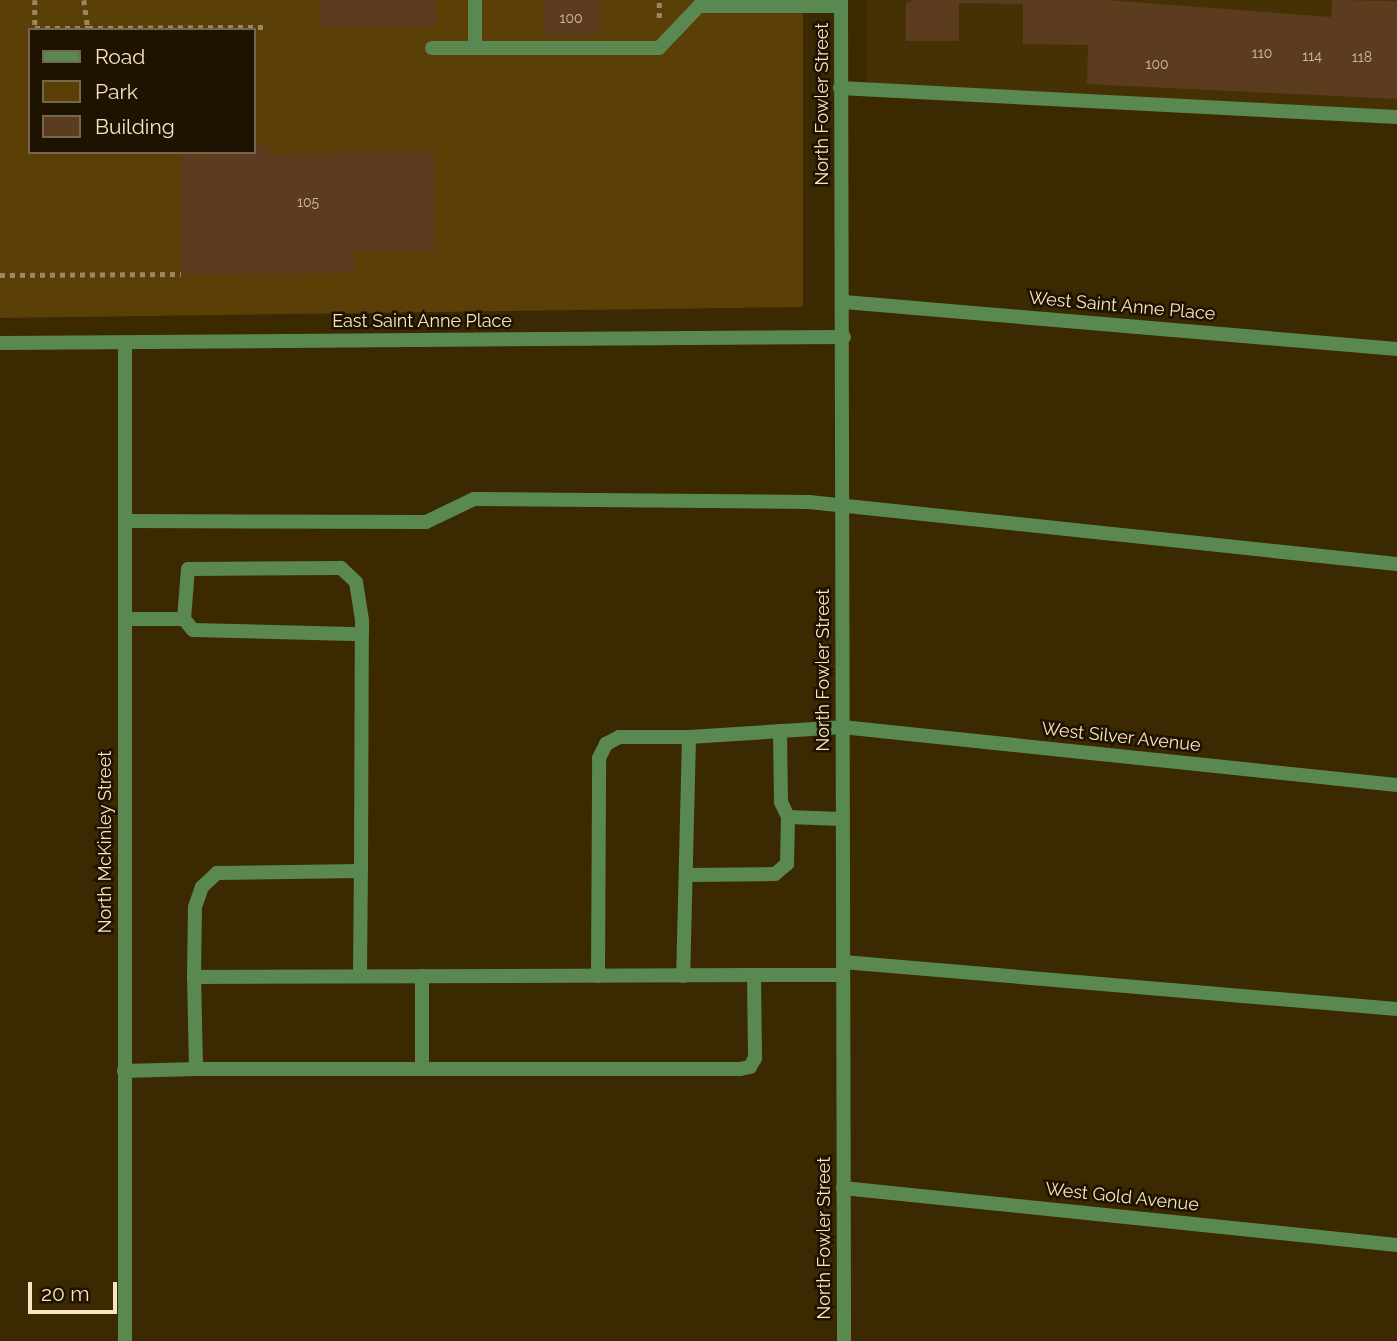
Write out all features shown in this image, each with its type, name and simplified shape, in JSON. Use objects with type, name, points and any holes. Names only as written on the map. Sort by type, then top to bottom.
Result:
[{"type":"street","points":[[475,0],[475,48]]},
{"type":"street","points":[[432,48],[659,48],[698,3],[841,3]]},
{"type":"street","name":"North Fowler Street","points":[[841,3],[844,302],[844,1341]]},
{"type":"street","points":[[840,88],[1397,117]]},
{"type":"street","name":"West Saint Anne Place","points":[[844,302],[1397,349]]},
{"type":"street","name":"East Saint Anne Place","points":[[0,343],[844,337]]},
{"type":"street","name":"North McKinley Street","points":[[125,342],[128,521],[125,1341]]},
{"type":"street","points":[[128,521],[426,522],[474,499],[842,506],[1397,564]]},
{"type":"street","points":[[360,976],[362,634],[355,583],[341,568],[188,569],[184,619],[193,631],[362,634]]},
{"type":"street","points":[[126,619],[184,619]]},
{"type":"street","name":"West Silver Avenue","points":[[598,976],[599,758],[606,744],[619,737],[689,737],[842,727],[1397,785]]},
{"type":"street","points":[[685,875],[783,872],[788,817],[781,802],[780,731]]},
{"type":"street","points":[[683,976],[689,737]]},
{"type":"street","points":[[788,817],[842,819]]},
{"type":"street","points":[[196,1069],[195,907],[202,887],[217,873],[360,872]]},
{"type":"street","points":[[194,977],[683,976],[754,975],[843,968],[1397,1009]]},
{"type":"street","points":[[124,1071],[750,1067],[754,975]]},
{"type":"street","points":[[422,976],[422,1069]]},
{"type":"street","name":"West Gold Avenue","points":[[843,1188],[1397,1245]]},
{"type":"path","points":[[35,0],[35,28],[263,27]]},
{"type":"path","points":[[85,0],[88,28]]},
{"type":"path","points":[[0,275],[181,274]]},
{"type":"shaded area","points":[[867,0],[1397,0],[1397,117],[867,89]]},
{"type":"green space","points":[[0,0],[803,0],[803,307],[0,318]]},
{"type":"building","points":[[319,0],[436,0],[436,26],[319,26]]},
{"type":"building","points":[[544,0],[599,0],[599,35],[544,35]]},
{"type":"building","points":[[914,0],[1106,0],[1331,17],[1332,0],[1397,1],[1397,99],[1087,84],[1088,45],[1023,44],[1023,4],[959,3],[959,41],[906,41],[906,3]]},
{"type":"building","points":[[256,145],[269,145],[269,154],[434,151],[435,250],[354,251],[354,273],[181,274],[180,155],[256,154]]}]
